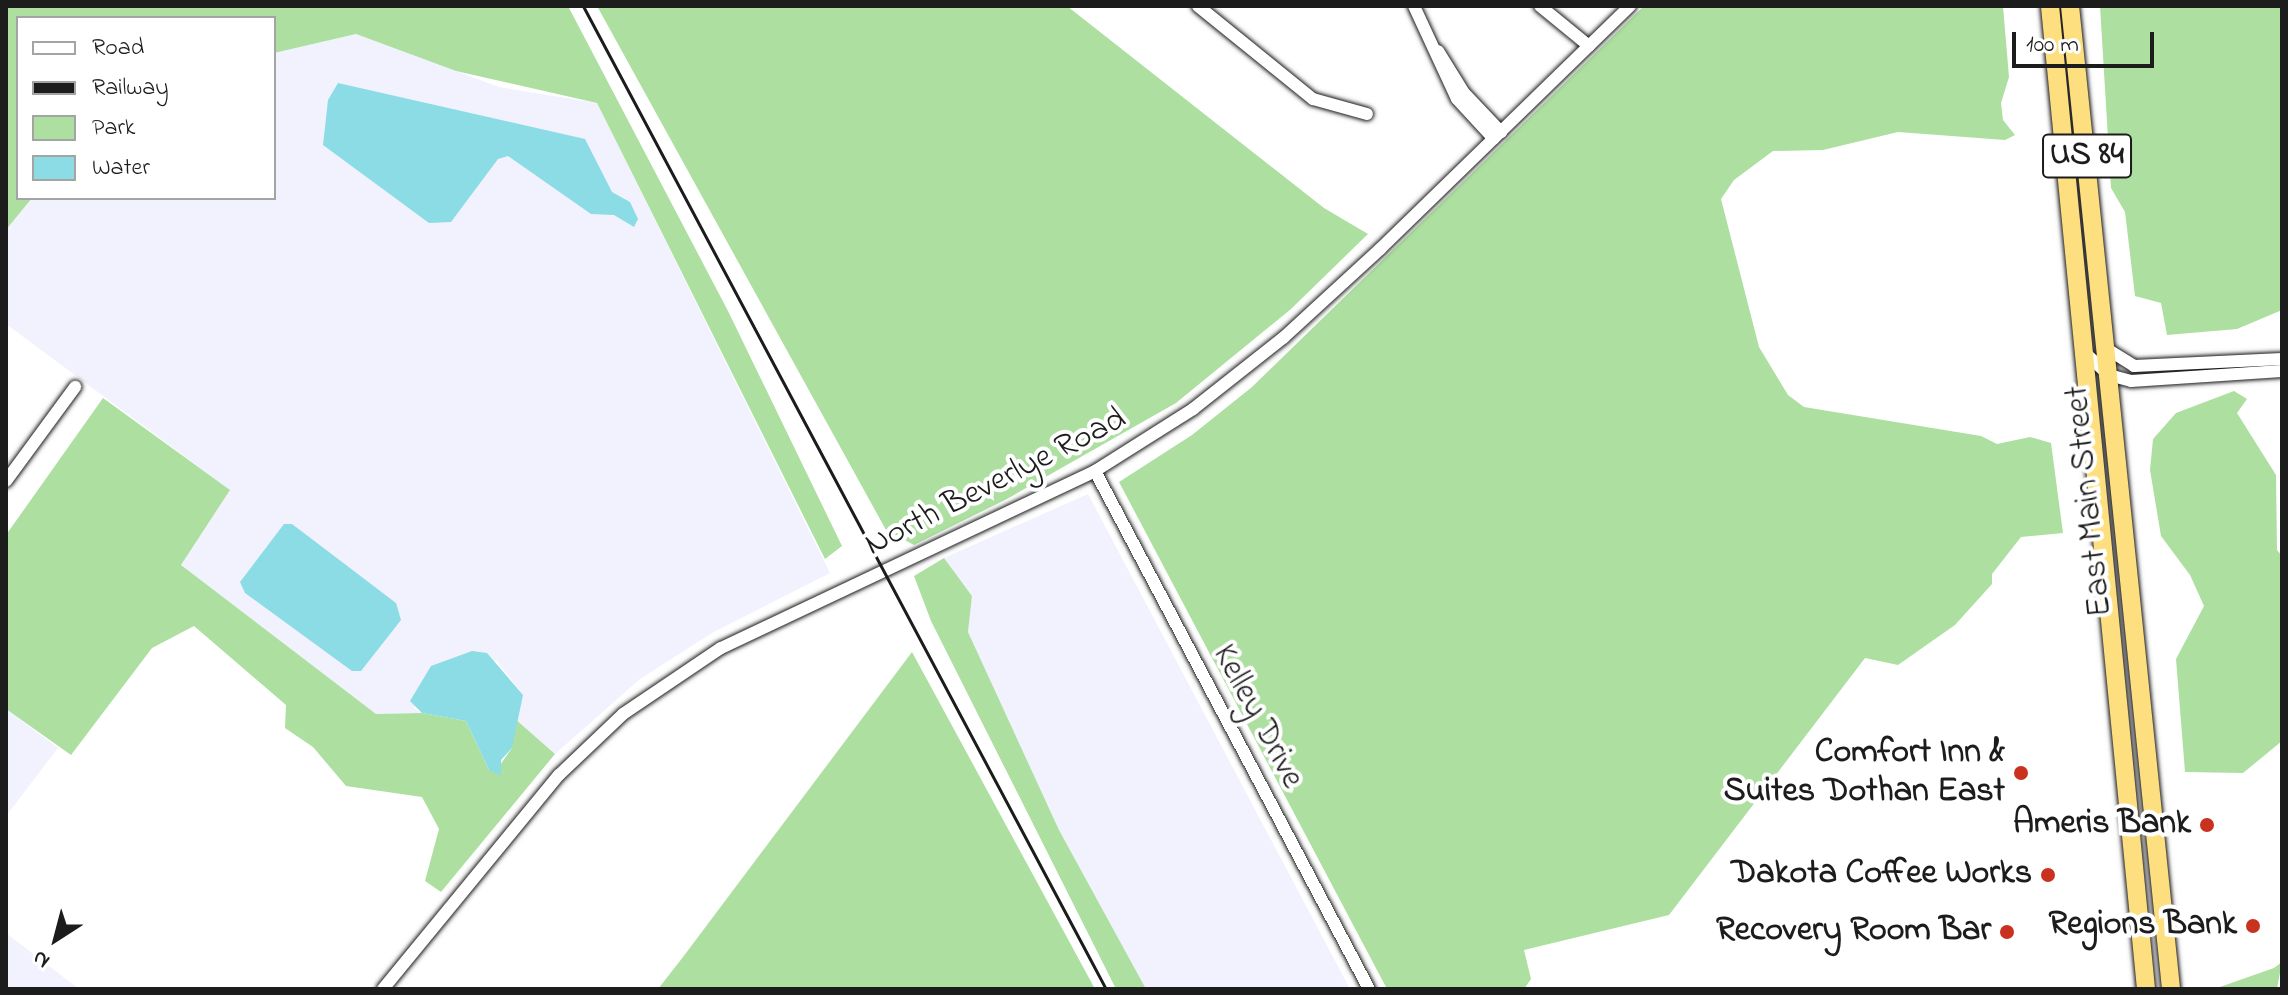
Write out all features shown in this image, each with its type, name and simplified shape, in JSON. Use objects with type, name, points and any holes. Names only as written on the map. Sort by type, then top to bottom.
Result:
[{"type":"highway","name":"East Main Street","points":[[2050,6],[2146,989]]},
{"type":"highway","name":"East Main Street","points":[[2070,6],[2171,989]]},
{"type":"street","points":[[1198,6],[1313,99],[1367,114]]},
{"type":"street","points":[[1213,18],[1223,6]]},
{"type":"street","points":[[1414,6],[1438,51],[1457,99],[1497,136]]},
{"type":"street","points":[[1540,6],[1589,46]]},
{"type":"street","name":"North Beverlye Road","points":[[383,989],[559,775],[645,697],[753,631],[1095,471],[1193,409],[1258,360],[1497,136],[1630,6]]},
{"type":"street","points":[[2107,349],[2134,366],[2282,359]]},
{"type":"street","points":[[2082,350],[2109,375],[2131,381],[2282,371]]},
{"type":"street","points":[[2112,401],[2131,381]]},
{"type":"street","points":[[6,481],[75,387]]},
{"type":"street","name":"Kelley Drive","points":[[1095,471],[1369,989]]},
{"type":"shaded area","points":[[356,34],[499,87],[597,103],[830,573],[712,633],[640,679],[555,754],[514,718],[523,695],[496,660],[413,708],[422,713],[376,714],[181,565],[230,490],[6,324],[6,231],[30,200],[276,200],[276,53]]},
{"type":"shaded area","points":[[1088,494],[1350,989],[1146,989],[1059,830],[968,632],[972,596],[944,558]]},
{"type":"shaded area","points":[[6,709],[58,748],[6,816]]},
{"type":"shaded area","points":[[6,933],[79,989],[6,989]]},
{"type":"green space","points":[[6,6],[568,6],[728,311],[842,546],[825,559],[597,103],[456,71],[356,34],[276,53],[276,16],[16,16],[16,200],[30,200],[6,230]]},
{"type":"green space","points":[[597,6],[1067,6],[1324,208],[1368,234],[1291,309],[1176,403],[1005,500],[914,545],[886,530]]},
{"type":"green space","points":[[1644,6],[2003,6],[2009,77],[2001,103],[2003,120],[2015,135],[2005,140],[1898,132],[1823,150],[1773,151],[1734,180],[1721,199],[1759,347],[1788,395],[1804,407],[1981,436],[1997,444],[2030,437],[2051,443],[2063,533],[2021,537],[1992,574],[1992,584],[1955,625],[1898,665],[1865,658],[1669,915],[1524,950],[1531,979],[1524,989],[1387,989],[1119,482],[1192,435],[1252,387]]},
{"type":"green space","points":[[2100,6],[2282,6],[2282,310],[2237,329],[2167,335],[2161,303],[2135,296],[2125,212],[2111,188]]},
{"type":"green space","points":[[2234,391],[2247,399],[2237,413],[2276,475],[2277,550],[2282,556],[2282,741],[2243,773],[2185,772],[2176,659],[2204,606],[2190,575],[2161,536],[2150,470],[2153,439],[2176,413]]},
{"type":"green space","points":[[103,398],[230,490],[181,565],[376,714],[422,713],[466,721],[489,770],[500,765],[512,748],[514,718],[555,754],[441,892],[425,881],[439,829],[422,797],[346,786],[313,747],[285,728],[286,705],[194,626],[152,648],[71,755],[6,709],[6,535]]},
{"type":"green space","points":[[944,558],[972,596],[968,632],[1059,830],[1146,989],[1116,989],[931,621],[914,576]]},
{"type":"green space","points":[[912,652],[1095,989],[658,989],[683,957]]},
{"type":"green space","points":[[2282,962],[2277,989],[2214,989],[2274,968]]},
{"type":"water","points":[[338,83],[585,139],[612,192],[630,202],[638,219],[634,227],[614,215],[591,214],[508,156],[498,159],[451,222],[429,223],[323,145],[328,100]]},
{"type":"water","points":[[284,524],[292,524],[396,603],[401,620],[361,671],[352,671],[245,593],[240,582]]},
{"type":"water","points":[[472,651],[487,653],[523,695],[512,748],[501,760],[501,776],[489,770],[466,721],[422,713],[410,701],[431,666]]},
{"type":"railway","points":[[583,6],[1106,989]]},
{"type":"place","name":"Comfort Inn & Suites Dothan East","points":[[2021,773]]},
{"type":"place","name":"Ameris Bank","points":[[2207,825]]},
{"type":"place","name":"Dakota Coffee Works","points":[[2048,875]]},
{"type":"place","name":"Regions Bank","points":[[2253,926]]},
{"type":"place","name":"Recovery Room Bar","points":[[2007,932]]}]
